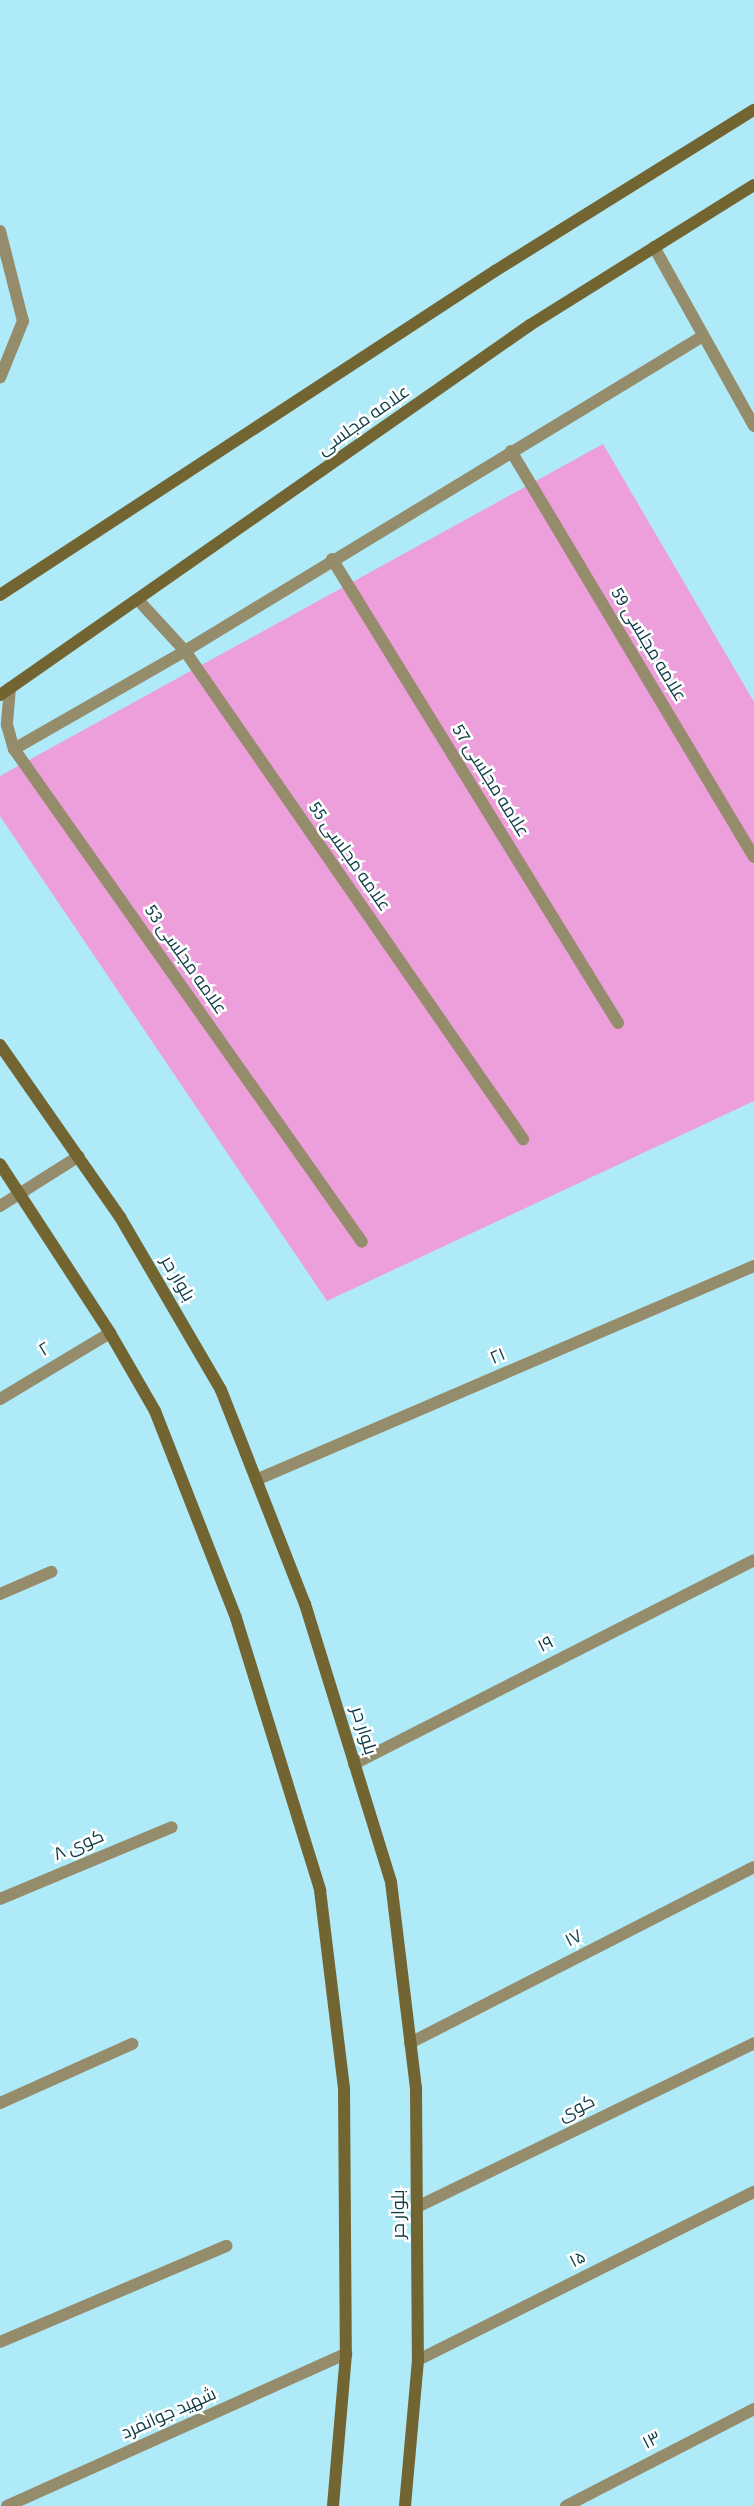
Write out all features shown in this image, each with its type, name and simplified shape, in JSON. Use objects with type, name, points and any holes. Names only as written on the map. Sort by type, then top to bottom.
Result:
[{"type":"main road","points":[[0,595],[505,265],[754,110]]},
{"type":"main road","name":"علامه مجلسی","points":[[5,692],[139,601],[530,325],[754,185]]},
{"type":"main road","name":"بلوار حر","points":[[0,1045],[120,1217],[220,1390],[305,1604],[391,1882],[416,2088],[418,2360],[405,2506]]},
{"type":"main road","points":[[0,1164],[110,1333],[155,1411],[236,1618],[320,1890],[344,2088],[346,2354],[333,2506]]},
{"type":"street","points":[[0,231],[23,321],[0,378]]},
{"type":"street","points":[[654,247],[754,426]]},
{"type":"street","points":[[14,749],[185,651],[332,559],[703,336]]},
{"type":"street","name":"علامه مجلسی 59","points":[[511,452],[754,857]]},
{"type":"street","name":"علامه مجلسی 57","points":[[332,559],[618,1023]]},
{"type":"street","name":"علامه مجلسی 55","points":[[139,601],[185,651],[523,1139]]},
{"type":"street","name":"علامه مجلسی 53","points":[[5,692],[7,725],[14,749],[362,1242]]},
{"type":"street","points":[[0,1206],[79,1156]]},
{"type":"street","name":"۲۱","points":[[256,1480],[754,1266]]},
{"type":"street","name":"۲","points":[[0,1399],[110,1333]]},
{"type":"street","name":"۱۹","points":[[354,1764],[754,1560]]},
{"type":"street","points":[[0,1594],[51,1572]]},
{"type":"street","name":"کوی ۸","points":[[0,1899],[172,1827]]},
{"type":"street","name":"۱۷","points":[[410,2043],[754,1867]]},
{"type":"street","name":"کوی","points":[[417,2207],[754,2043]]},
{"type":"street","points":[[0,2103],[132,2044]]},
{"type":"street","name":"۱۵","points":[[418,2360],[754,2192]]},
{"type":"street","points":[[0,2342],[226,2246]]},
{"type":"street","name":"شهید جوانمرد","points":[[7,2506],[346,2354]]},
{"type":"street","name":"۱۳","points":[[566,2506],[754,2409]]},
{"type":"shaded area","points":[[603,444],[754,702],[754,1101],[327,1301],[0,816],[0,776]]}]
